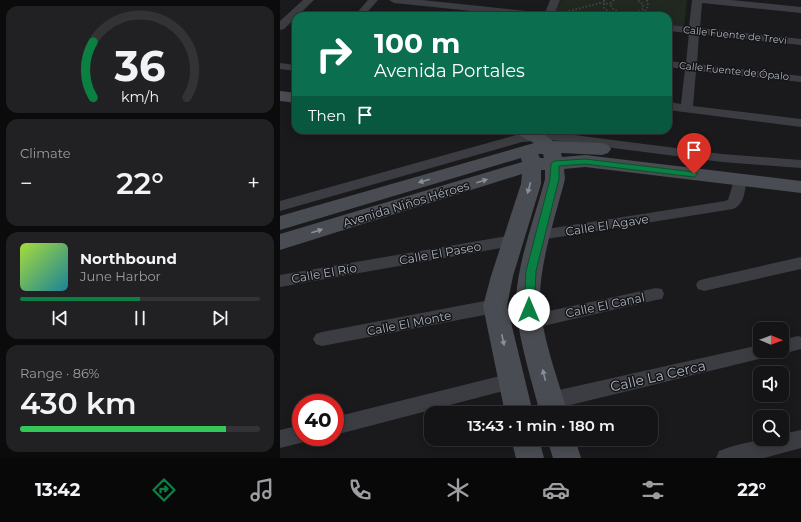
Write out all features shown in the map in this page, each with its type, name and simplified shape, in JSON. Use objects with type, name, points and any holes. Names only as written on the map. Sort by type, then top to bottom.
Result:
[{"type":"main road","points":[[280,96],[292,98]]},
{"type":"main road","points":[[533,145],[590,148],[801,175]]},
{"type":"main road","points":[[533,145],[585,161],[801,187]]},
{"type":"main road","points":[[533,145],[555,179],[531,271],[528,298],[530,322],[552,406]]},
{"type":"main road","points":[[517,406],[495,306],[531,184],[533,145]]},
{"type":"main road","name":"Avenida Niños Héroes","points":[[280,223],[533,145]]},
{"type":"main road","name":"Avenida Niños Héroes","points":[[280,242],[533,145]]},
{"type":"main road","points":[[527,446],[530,458]]},
{"type":"main road","points":[[564,446],[567,458]]},
{"type":"street","points":[[296,12],[309,0]]},
{"type":"street","points":[[362,12],[373,0]]},
{"type":"street","points":[[394,0],[510,12]]},
{"type":"street","points":[[551,12],[556,0]]},
{"type":"street","points":[[687,107],[690,67],[696,31],[697,0]]},
{"type":"street","points":[[702,0],[801,10]]},
{"type":"street","points":[[280,27],[292,16]]},
{"type":"street","name":"Calle Fuente de Trevi","points":[[672,28],[801,42]]},
{"type":"street","name":"Calle Fuente de Ópalo","points":[[672,65],[801,79]]},
{"type":"street","points":[[280,66],[292,68]]},
{"type":"street","points":[[672,106],[801,123]]},
{"type":"street","points":[[280,206],[533,145],[551,136],[722,158],[801,164]]},
{"type":"street","name":"Calle El Agave","points":[[540,235],[728,206],[735,203],[740,180]]},
{"type":"street","name":"Calle El Paseo","points":[[368,266],[513,241]]},
{"type":"street","points":[[704,285],[801,263]]},
{"type":"street","name":"Calle El Río","points":[[280,281],[368,266]]},
{"type":"street","name":"Calle El Canal","points":[[530,322],[656,294]]},
{"type":"street","name":"Calle El Monte","points":[[322,339],[495,306]]},
{"type":"street","name":"Calle La Cerca","points":[[556,406],[753,354]]},
{"type":"street","points":[[344,424],[512,381]]},
{"type":"street","points":[[280,439],[292,436]]},
{"type":"street","points":[[726,458],[801,439]]},
{"type":"path","points":[[610,4],[614,0]]},
{"type":"path","points":[[637,0],[644,6],[648,6]]},
{"type":"path","points":[[645,12],[648,6],[647,0]]},
{"type":"path","points":[[604,1],[604,8],[609,12]]},
{"type":"path","points":[[566,12],[604,1],[610,4],[614,10],[621,12]]},
{"type":"path","points":[[637,12],[641,11],[644,6]]},
{"type":"shaded area","points":[[561,0],[687,0],[684,27],[672,26],[672,12],[556,12]]},
{"type":"route","points":[[529,310],[528,298],[531,271],[555,179],[555,163],[585,161],[694,174]]}]
